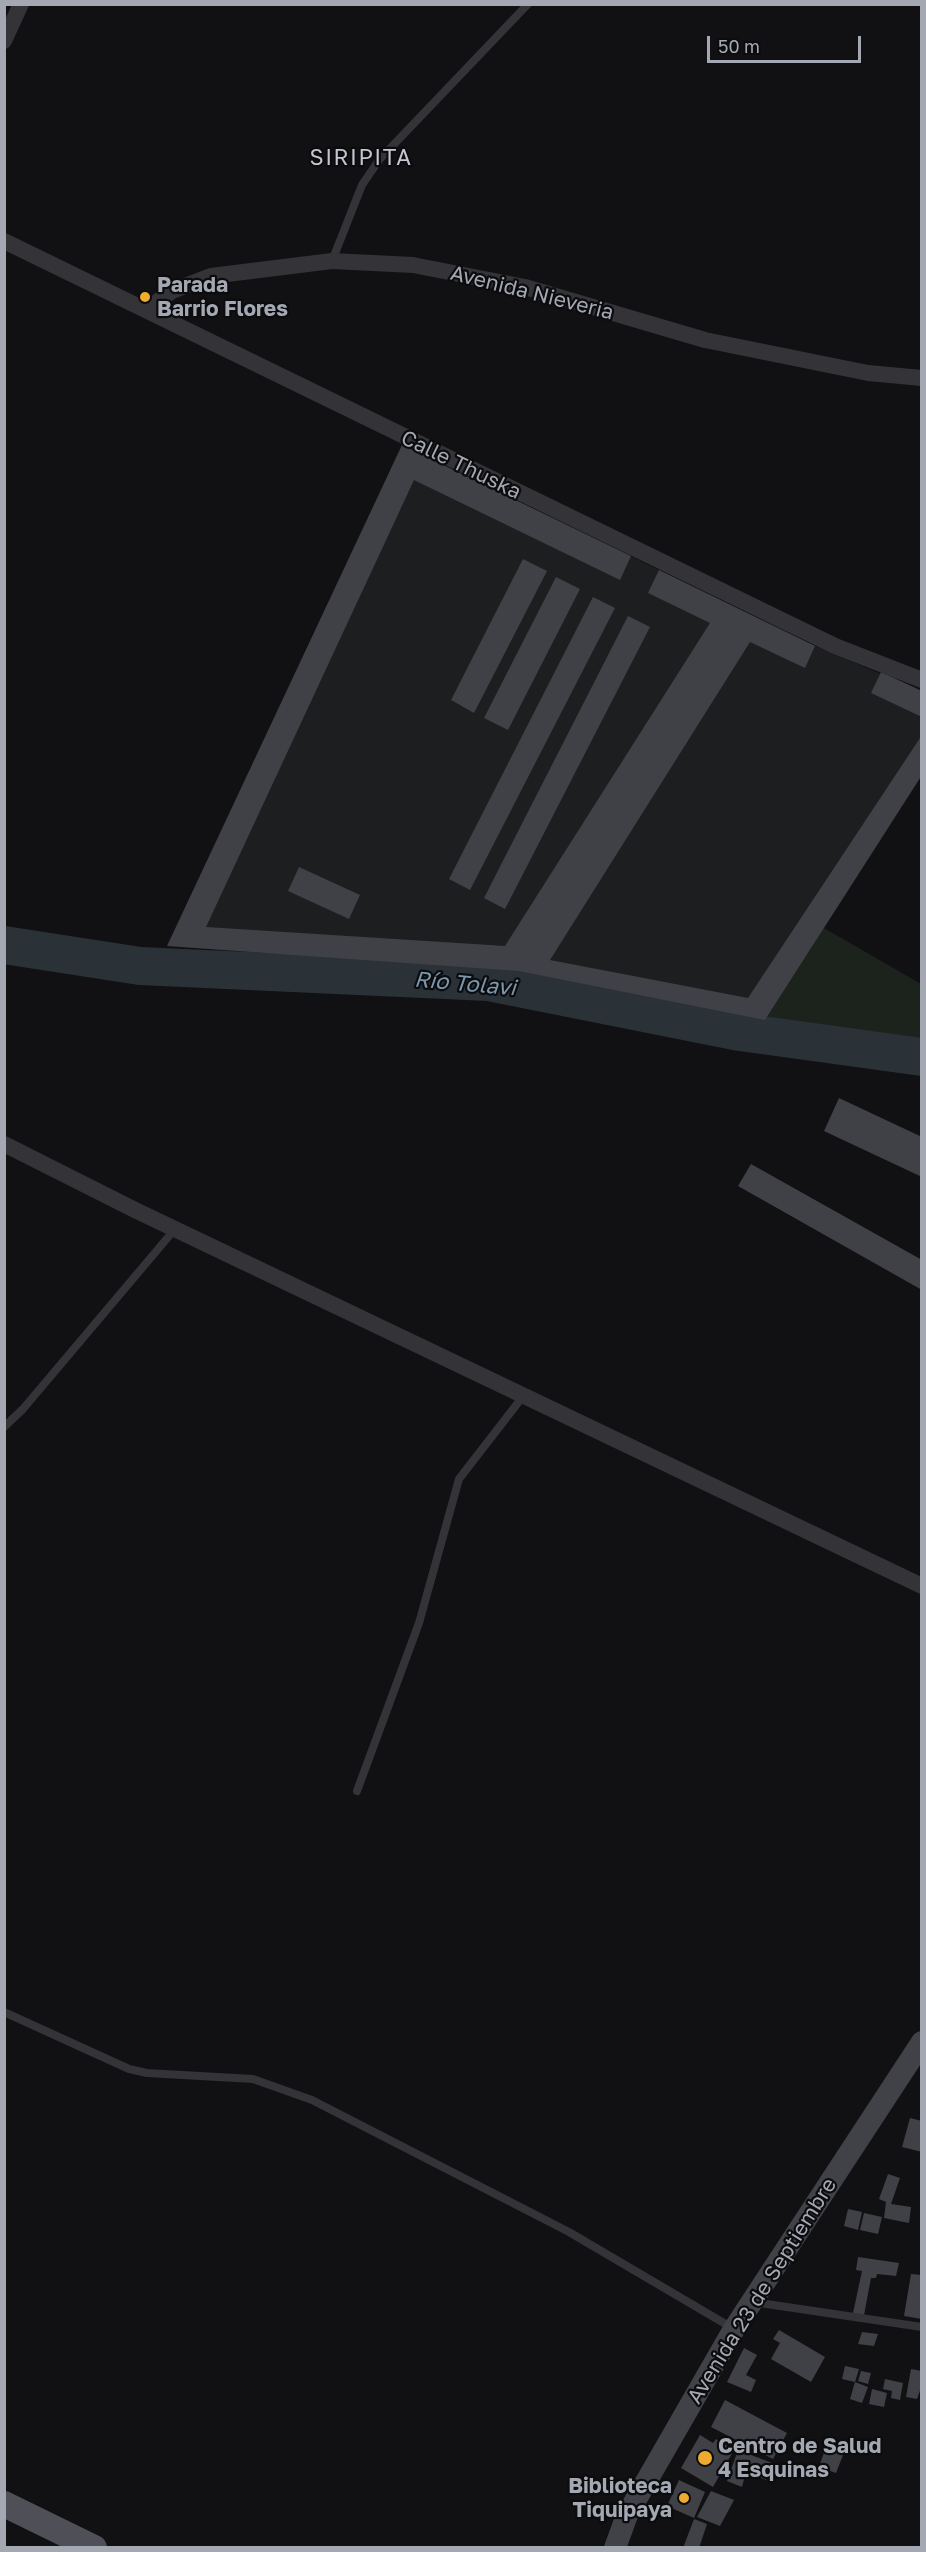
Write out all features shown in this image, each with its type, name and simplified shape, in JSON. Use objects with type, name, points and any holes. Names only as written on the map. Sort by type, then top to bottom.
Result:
[{"type":"main road","name":"Avenida 23 de Septiembre","points":[[615,2547],[627,2516],[734,2329],[921,2042]]},
{"type":"main road","points":[[4,2504],[94,2547]]},
{"type":"street","points":[[4,41],[21,4]]},
{"type":"street","name":"Calle Thuska","points":[[4,241],[835,646],[921,680]]},
{"type":"street","name":"Avenida Nieveria","points":[[146,310],[172,291],[212,276],[332,261],[413,265],[525,287],[705,340],[868,373],[921,378]]},
{"type":"street","points":[[4,1144],[175,1229],[921,1586]]},
{"type":"lane","points":[[332,261],[362,185],[379,160],[528,4]]},
{"type":"lane","points":[[4,1427],[23,1409],[175,1229]]},
{"type":"lane","points":[[357,1791],[419,1623],[459,1479],[524,1395]]},
{"type":"lane","points":[[4,2012],[129,2069],[147,2073],[253,2079],[312,2100],[568,2232],[734,2329]]},
{"type":"lane","points":[[751,2302],[921,2327]]},
{"type":"shaded area","points":[[402,445],[815,646],[921,691],[921,775],[765,1020],[519,971],[167,946]]},
{"type":"shaded area","points":[[824,928],[921,984],[921,1040],[765,1020]]},
{"type":"building","points":[[402,445],[631,556],[620,580],[414,480],[206,927],[505,946],[710,623],[648,593],[659,570],[815,646],[805,668],[750,642],[550,960],[748,998],[922,735],[922,775],[765,1020],[519,971],[167,946]]},
{"type":"building","points":[[523,559],[547,571],[474,713],[451,700]]},
{"type":"building","points":[[556,577],[580,589],[508,730],[484,718]]},
{"type":"building","points":[[593,597],[615,608],[470,890],[449,879]]},
{"type":"building","points":[[628,616],[650,627],[505,909],[484,898]]},
{"type":"building","points":[[881,672],[922,691],[922,717],[871,693]]},
{"type":"building","points":[[299,867],[360,895],[349,919],[288,891]]},
{"type":"building","points":[[839,1098],[922,1137],[922,1177],[824,1131]]},
{"type":"building","points":[[751,1164],[922,1260],[922,1290],[738,1186]]},
{"type":"building","points":[[910,2118],[922,2121],[922,2152],[902,2147]]},
{"type":"building","points":[[888,2174],[900,2178],[891,2204],[911,2207],[909,2223],[884,2218],[886,2202],[879,2199]]},
{"type":"building","points":[[848,2209],[862,2212],[858,2230],[844,2226]]},
{"type":"building","points":[[864,2213],[882,2217],[878,2234],[860,2230]]},
{"type":"building","points":[[858,2257],[899,2263],[896,2276],[877,2274],[876,2278],[871,2278],[864,2315],[853,2313],[862,2271],[856,2270]]},
{"type":"building","points":[[911,2274],[922,2275],[922,2319],[904,2316]]},
{"type":"building","points":[[779,2330],[825,2357],[811,2382],[771,2359],[780,2343],[773,2339]]},
{"type":"building","points":[[862,2332],[878,2334],[874,2346],[858,2344]]},
{"type":"building","points":[[744,2348],[757,2355],[746,2375],[756,2380],[751,2392],[727,2382]]},
{"type":"building","points":[[845,2366],[859,2369],[855,2382],[842,2379]]},
{"type":"building","points":[[911,2369],[922,2371],[922,2385],[917,2399],[906,2397]]},
{"type":"building","points":[[861,2371],[871,2373],[868,2384],[858,2381]]},
{"type":"building","points":[[885,2379],[903,2383],[900,2400],[891,2398],[892,2391],[883,2389]]},
{"type":"building","points":[[855,2382],[868,2387],[862,2403],[850,2399]]},
{"type":"building","points":[[872,2389],[887,2393],[884,2407],[869,2404]]},
{"type":"building","points":[[725,2400],[787,2433],[773,2459],[711,2427]]},
{"type":"building","points":[[700,2435],[713,2443],[716,2439],[734,2450],[713,2487],[681,2468]]},
{"type":"building","points":[[827,2444],[845,2450],[836,2473],[819,2467]]},
{"type":"building","points":[[738,2450],[772,2463],[766,2480],[746,2472],[742,2487],[727,2481]]},
{"type":"building","points":[[679,2480],[705,2492],[694,2518],[667,2506]]},
{"type":"building","points":[[711,2491],[734,2500],[720,2526],[697,2517]]},
{"type":"building","points":[[694,2519],[707,2524],[699,2548],[683,2548]]},
{"type":"waterway","name":"Río Tolavi","points":[[4,945],[140,966],[489,982],[740,1032],[922,1057]]},
{"type":"place","name":"Parada Barrio Flores","points":[[145,297]]},
{"type":"place","name":"Centro de Salud 4 Esquinas","points":[[705,2458]]},
{"type":"place","name":"Biblioteca Tiquipaya","points":[[684,2498]]},
{"type":"district","name":"SIRIPITA","points":[[361,158]]}]
